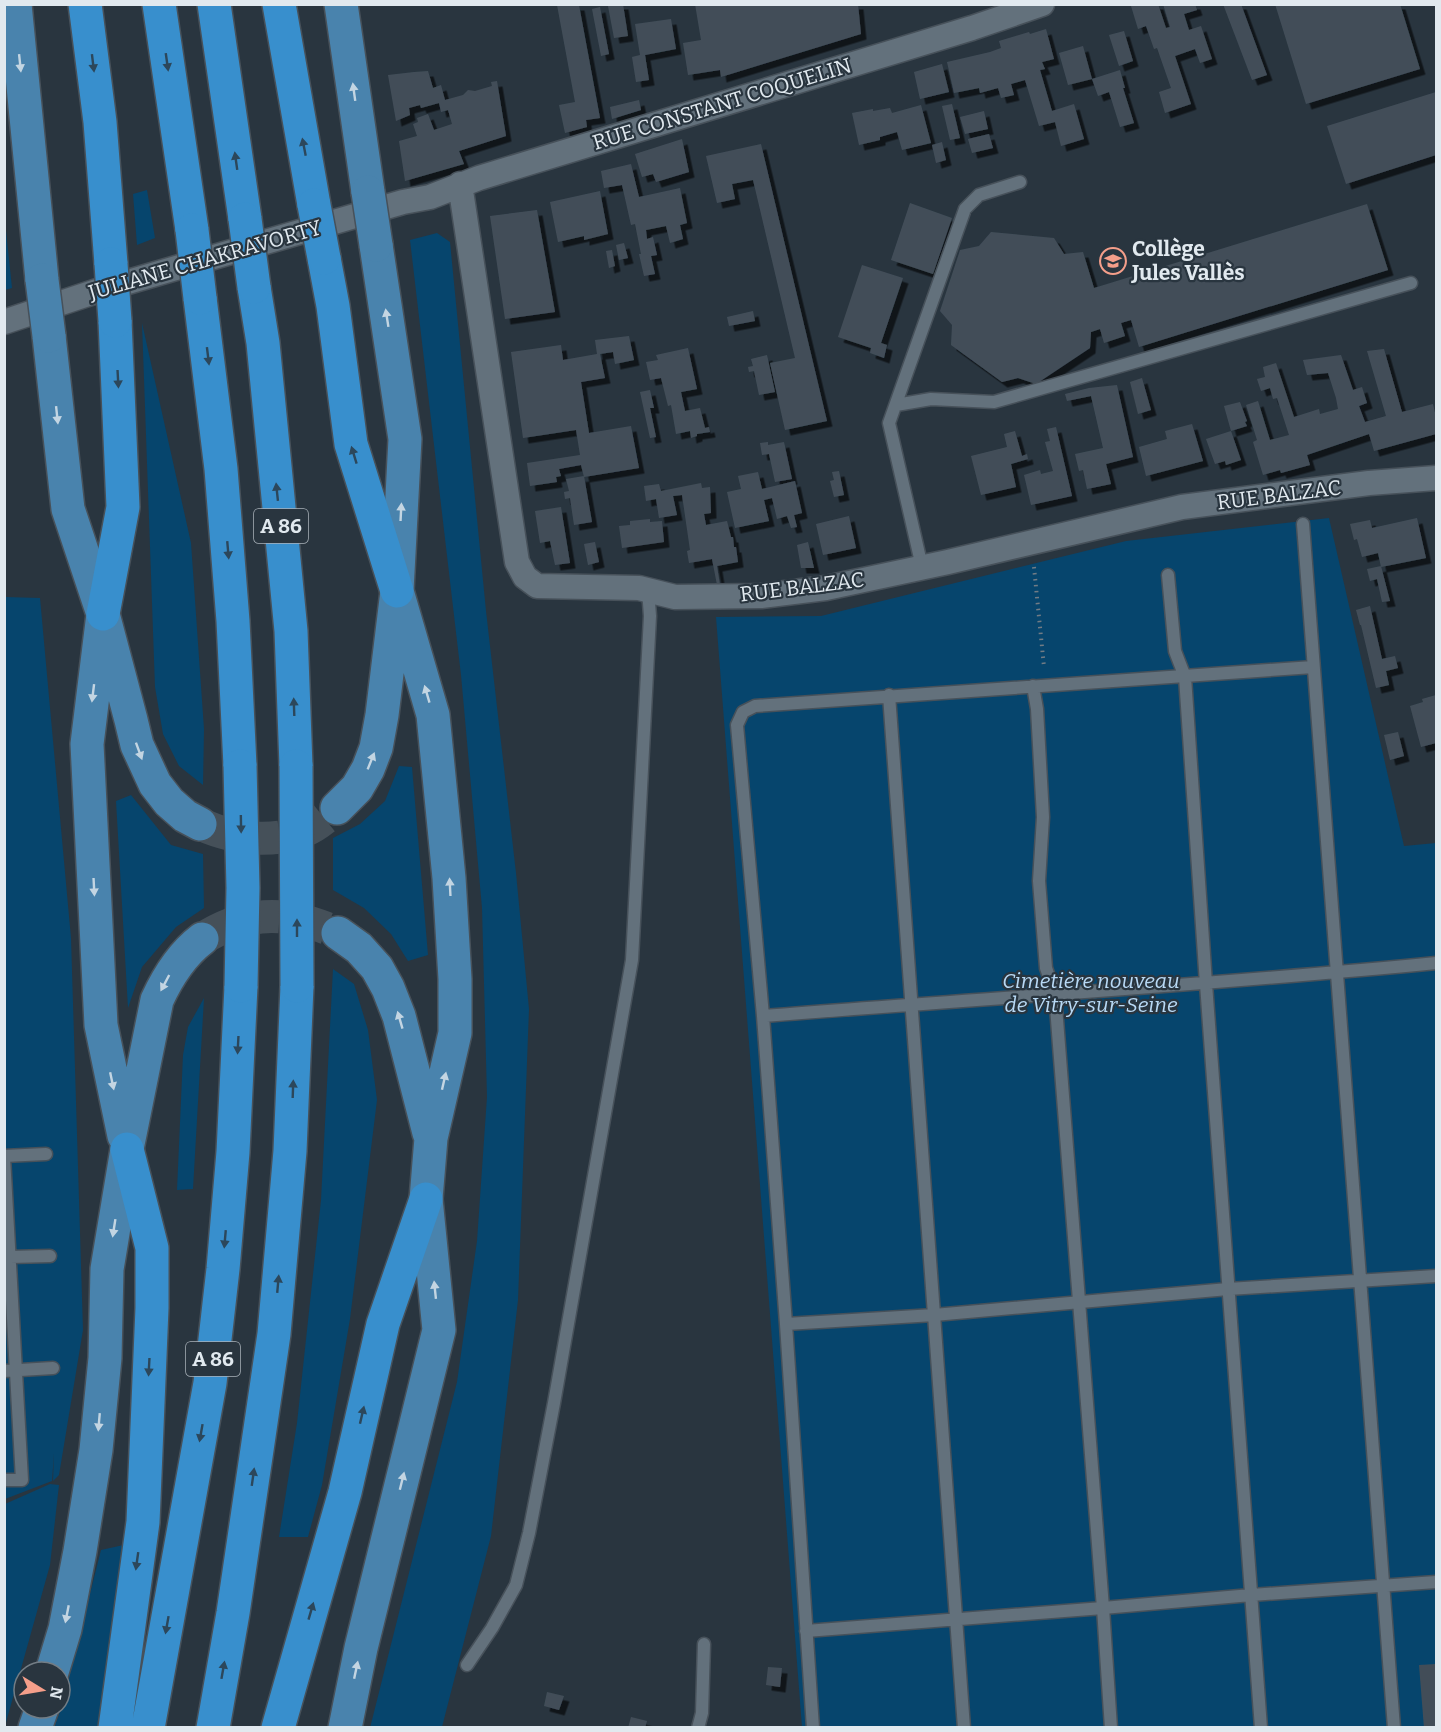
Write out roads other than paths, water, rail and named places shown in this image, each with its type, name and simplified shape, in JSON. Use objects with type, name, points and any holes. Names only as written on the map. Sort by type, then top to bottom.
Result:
[{"type":"highway","points":[[86,4],[100,122],[111,264],[123,507],[103,614]]},
{"type":"highway","name":"A 86","points":[[148,1728],[210,1383],[223,1269],[233,1152],[243,888],[233,621],[221,469],[192,230],[159,4]]},
{"type":"highway","name":"A 86","points":[[213,1728],[233,1613],[274,1334],[290,1151],[297,986],[296,766],[291,631],[263,344],[214,4]]},
{"type":"highway","points":[[279,4],[333,306],[351,444],[397,591]]},
{"type":"highway","points":[[115,1728],[142,1522],[152,1308],[152,1248],[127,1149]]},
{"type":"highway","points":[[278,1728],[345,1492],[383,1324],[426,1199]]},
{"type":"main road","points":[[15,4],[42,280],[68,509],[103,614],[136,745],[154,784],[185,816],[200,824]]},
{"type":"main road","points":[[337,808],[357,788],[376,748],[397,591],[405,439],[341,4]]},
{"type":"main road","points":[[345,1728],[364,1637],[439,1330],[426,1199],[430,1138],[455,1033],[455,979],[450,889],[433,715],[397,591]]},
{"type":"main road","points":[[103,614],[87,744],[101,1025],[127,1149]]},
{"type":"main road","points":[[338,933],[359,948],[376,968],[388,988],[399,1016],[430,1138]]},
{"type":"main road","points":[[56,1660],[65,1629],[80,1551],[96,1450],[105,1358],[107,1269],[127,1149],[157,1000],[178,962],[190,948],[202,939]]},
{"type":"street","name":"RUE CONSTANT COQUELIN","points":[[403,202],[430,197],[460,184],[972,28],[1042,4]]},
{"type":"street","name":"RUE BALZAC","points":[[460,184],[517,562],[525,577],[537,586],[639,588],[675,597],[762,596],[826,588],[1182,507],[1369,483],[1437,477]]},
{"type":"street","name":"JULIANE CHAKRAVORTY","points":[[7,321],[97,291],[403,202]]},
{"type":"lane","points":[[922,567],[889,423],[965,209],[979,195],[1020,182]]},
{"type":"lane","points":[[896,405],[931,399],[994,402],[1411,283]]},
{"type":"lane","points":[[1303,524],[1394,1728]]},
{"type":"lane","points":[[1168,575],[1175,651],[1185,677],[1261,1728]]},
{"type":"lane","points":[[467,1665],[492,1628],[516,1585],[529,1533],[632,960],[650,616],[648,590]]},
{"type":"lane","points":[[813,1728],[763,1016],[737,725],[743,712],[755,706],[889,695],[1313,667]]},
{"type":"lane","points":[[1039,686],[1037,709],[1043,817],[1039,881],[1046,968],[1054,993],[1111,1728]]},
{"type":"lane","points":[[889,695],[964,1728]]},
{"type":"lane","points":[[763,1016],[1054,993],[1206,984],[1437,963]]},
{"type":"lane","points":[[4,1480],[22,1480],[10,1370],[10,1257],[4,1156],[46,1154]]},
{"type":"lane","points":[[10,1257],[50,1256]]},
{"type":"lane","points":[[786,1324],[933,1315],[1228,1289],[1437,1276]]},
{"type":"lane","points":[[10,1370],[53,1368]]},
{"type":"lane","points":[[806,1631],[1437,1582]]},
{"type":"lane","points":[[698,1728],[702,1713],[704,1644]]},
{"type":"tunnel","points":[[200,824],[239,836],[280,837],[310,828],[337,808]]},
{"type":"tunnel","points":[[202,939],[236,922],[269,916],[302,920],[338,933]]},
{"type":"place","name":"Collège Jules Vallès","points":[[1113,261]]},
{"type":"park label","name":"Cimetière nouveau de Vitry-sur-Seine","points":[[1091,993]]}]
